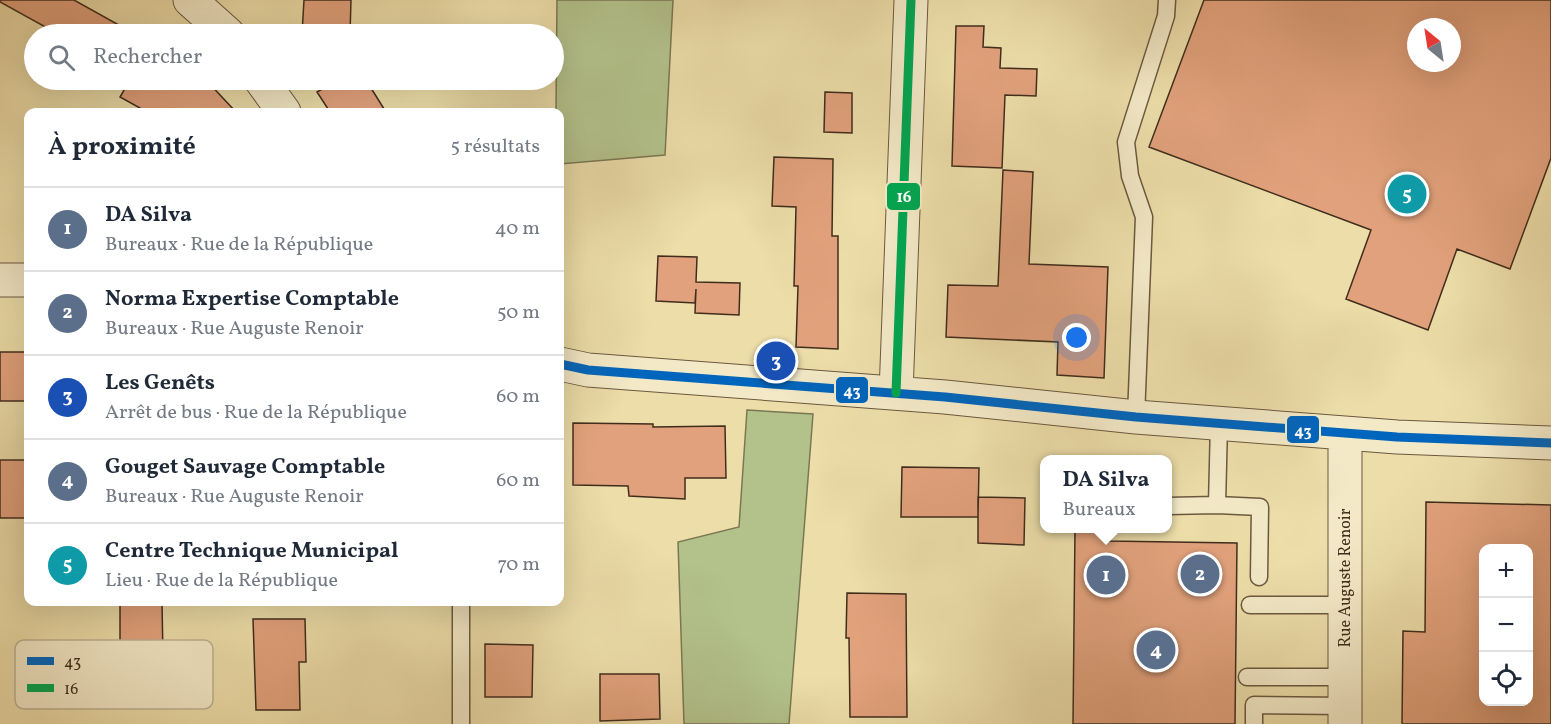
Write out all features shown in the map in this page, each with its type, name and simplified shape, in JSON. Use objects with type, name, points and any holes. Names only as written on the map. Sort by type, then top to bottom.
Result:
[{"type":"street","points":[[191,0],[217,24]]},
{"type":"street","points":[[896,393],[911,0]]},
{"type":"street","points":[[268,90],[281,108]]},
{"type":"street","points":[[0,280],[24,280]]},
{"type":"street","points":[[564,365],[588,370],[896,393],[1136,417],[1397,437],[1551,443]]},
{"type":"street","name":"Rue Auguste Renoir","points":[[1345,433],[1346,702]]},
{"type":"lane","points":[[1136,417],[1144,217],[1130,176],[1125,142],[1166,16],[1167,0]]},
{"type":"lane","points":[[1217,506],[1219,423]]},
{"type":"lane","points":[[1172,506],[1260,507],[1259,577]]},
{"type":"lane","points":[[1250,604],[1346,605]]},
{"type":"lane","points":[[461,606],[461,724]]},
{"type":"lane","points":[[1247,677],[1346,702]]},
{"type":"lane","points":[[1254,724],[1254,705],[1346,702]]},
{"type":"green space","points":[[557,0],[673,0],[665,155],[564,164],[564,108],[556,108],[556,90],[564,90],[564,24],[557,24]]},
{"type":"green space","points":[[747,410],[813,414],[789,724],[684,724],[678,542],[739,527]]},
{"type":"building","points":[[0,0],[74,0],[117,24],[40,24]]},
{"type":"building","points":[[304,0],[351,0],[350,24],[303,24]]},
{"type":"building","points":[[1204,0],[1551,0],[1551,158],[1510,269],[1457,249],[1428,330],[1346,299],[1371,230],[1149,147]]},
{"type":"building","points":[[956,26],[984,26],[983,47],[1001,48],[1000,68],[1037,69],[1036,96],[1005,95],[1002,168],[952,166]]},
{"type":"building","points":[[124,90],[215,90],[232,108],[140,108],[120,97]]},
{"type":"building","points":[[320,90],[372,90],[384,108],[327,108],[317,92]]},
{"type":"building","points":[[825,92],[852,93],[852,133],[824,132]]},
{"type":"building","points":[[774,157],[833,159],[832,236],[838,236],[838,349],[796,347],[798,286],[794,286],[796,207],[772,206]]},
{"type":"building","points":[[1003,170],[1033,172],[1029,264],[1108,267],[1104,378],[1057,375],[1058,342],[946,337],[948,285],[998,286]]},
{"type":"building","points":[[658,256],[697,257],[696,282],[740,283],[739,315],[695,313],[696,289],[695,303],[656,301]]},
{"type":"building","points":[[0,352],[24,352],[24,401],[0,401]]},
{"type":"building","points":[[573,423],[653,424],[653,427],[725,426],[726,478],[685,478],[685,499],[629,496],[628,486],[573,485]]},
{"type":"building","points":[[0,460],[24,460],[24,518],[0,518]]},
{"type":"building","points":[[902,467],[979,468],[978,517],[901,517]]},
{"type":"building","points":[[978,497],[1025,498],[1024,545],[978,543]]},
{"type":"building","points":[[1426,502],[1551,505],[1551,724],[1402,724],[1403,631],[1425,632]]},
{"type":"building","points":[[1075,533],[1109,533],[1109,541],[1237,543],[1235,724],[1073,724]]},
{"type":"building","points":[[847,593],[906,594],[907,717],[850,717],[849,638],[846,638]]},
{"type":"building","points":[[120,606],[162,606],[163,640],[120,640]]},
{"type":"building","points":[[253,619],[305,619],[306,662],[299,662],[300,710],[256,710]]},
{"type":"building","points":[[485,644],[533,645],[532,697],[485,697]]},
{"type":"building","points":[[600,674],[659,674],[660,719],[600,721]]},
{"type":"transit line","name":"16","points":[[896,393],[911,0]]},
{"type":"transit line","name":"43","points":[[564,365],[588,370],[945,397],[1136,417],[1397,437],[1551,443]]},
{"type":"place","name":"Centre Technique Municipal","points":[[1407,194]]},
{"type":"place","name":"Les Genêts","points":[[776,361]]},
{"type":"place","name":"Norma Expertise Comptable","points":[[1200,574]]},
{"type":"place","name":"DA Silva","points":[[1106,575]]},
{"type":"place","name":"Gouget Sauvage Comptable","points":[[1156,650]]}]
